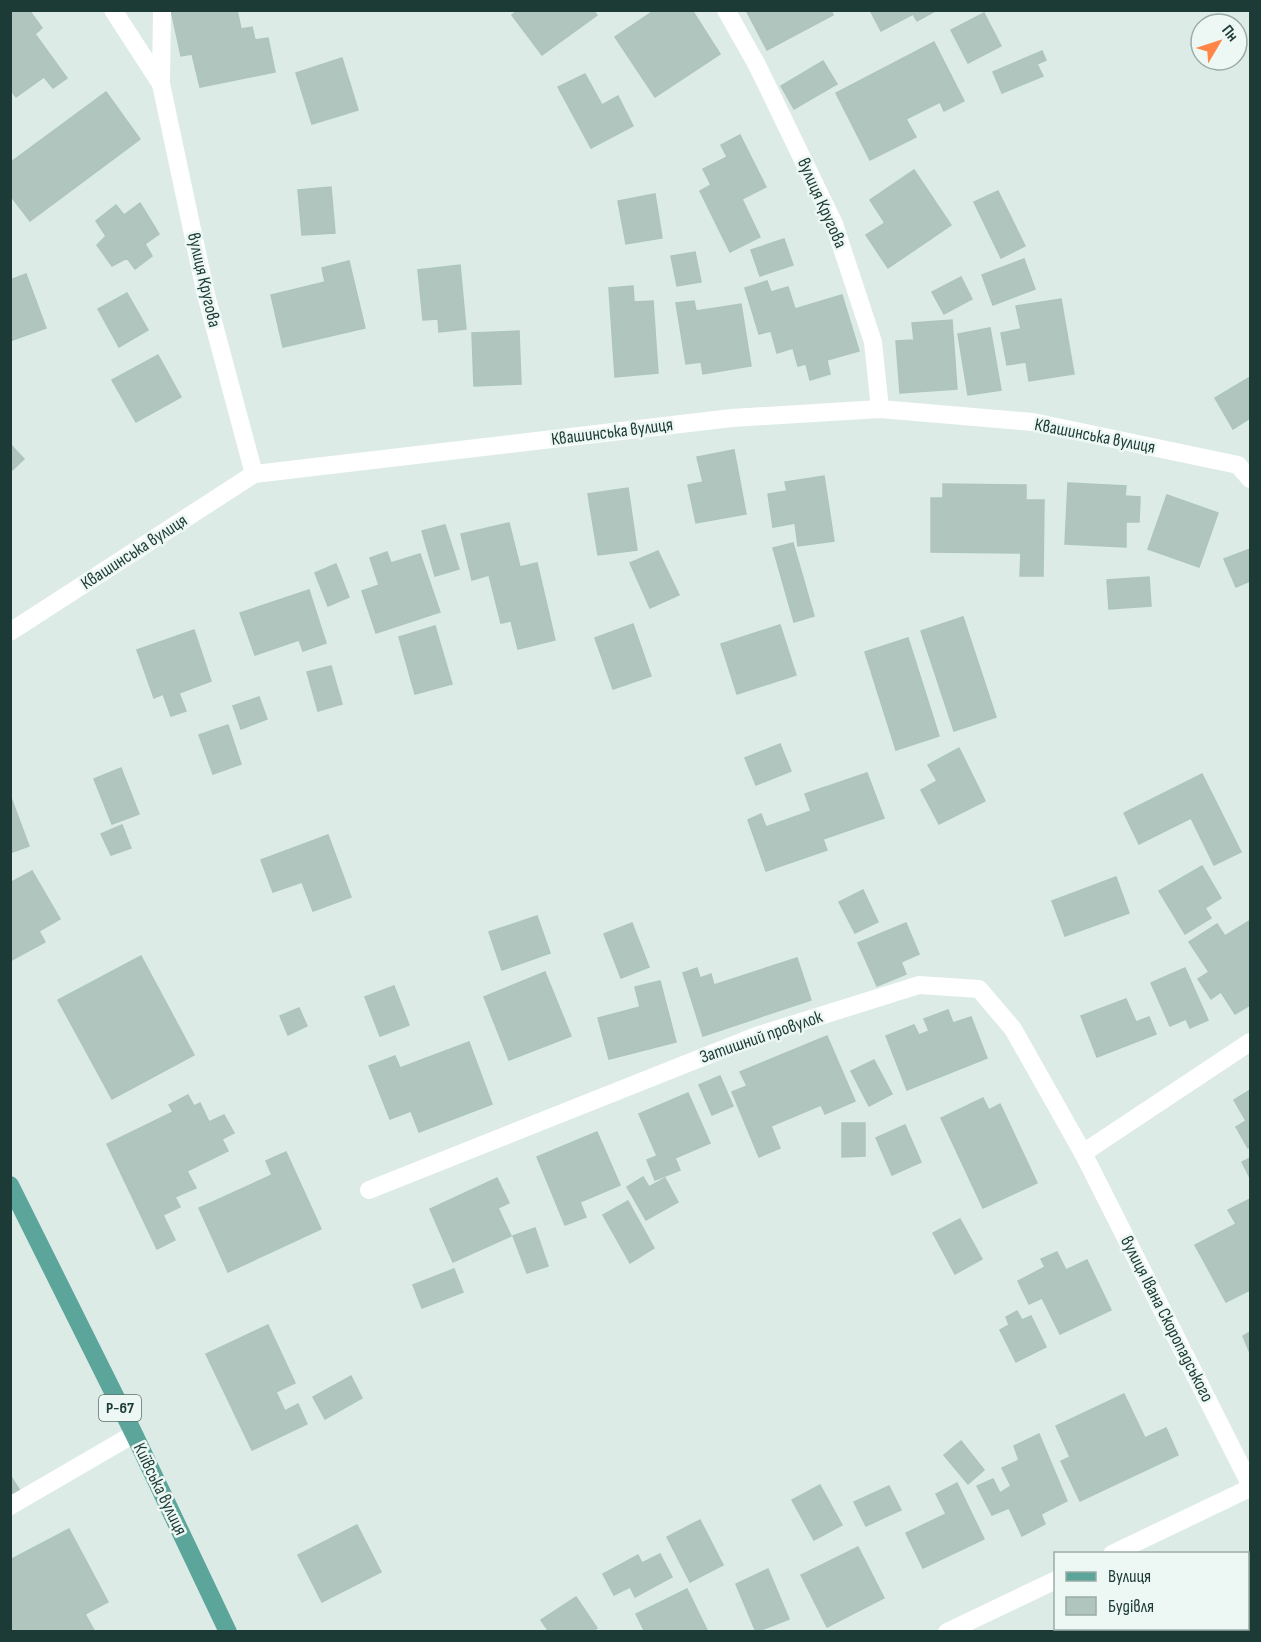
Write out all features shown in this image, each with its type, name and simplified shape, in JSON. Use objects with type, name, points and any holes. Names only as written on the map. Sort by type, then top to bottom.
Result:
[{"type":"main road","name":"Київська вулиця","points":[[10,1185],[134,1434],[228,1632]]},
{"type":"street","name":"вулиця Кругова","points":[[113,10],[161,84]]},
{"type":"street","name":"вулиця Кругова","points":[[162,10],[161,84],[206,295],[254,474]]},
{"type":"street","name":"вулиця Кругова","points":[[726,10],[757,65],[834,224],[873,342],[880,409]]},
{"type":"street","name":"Квашинська вулиця","points":[[10,632],[254,474],[732,418],[880,409],[1033,422],[1238,465],[1251,479]]},
{"type":"street","name":"Затишний провулок","points":[[369,1191],[756,1036],[919,985],[979,989],[1013,1029],[1083,1153]]},
{"type":"street","points":[[1083,1153],[1251,1042]]},
{"type":"street","name":"вулиця Івана Скоропадського","points":[[1083,1153],[1251,1486]]},
{"type":"street","points":[[10,1506],[134,1434]]},
{"type":"street","points":[[1116,1552],[1251,1486]]},
{"type":"street","points":[[947,1632],[1054,1581]]},
{"type":"building","points":[[10,10],[29,10],[42,28],[35,34],[67,78],[53,88],[44,77],[16,97],[10,89]]},
{"type":"building","points":[[171,10],[237,10],[241,29],[252,27],[255,40],[268,38],[275,72],[200,87],[192,54],[181,56]]},
{"type":"building","points":[[518,10],[593,10],[597,15],[542,55],[512,15]]},
{"type":"building","points":[[655,10],[692,10],[720,54],[655,97],[615,37]]},
{"type":"building","points":[[746,10],[831,10],[833,15],[767,50]]},
{"type":"building","points":[[870,10],[937,10],[917,21],[913,14],[881,31]]},
{"type":"building","points":[[984,13],[1001,46],[968,63],[951,30]]},
{"type":"building","points":[[934,42],[964,101],[944,111],[940,102],[906,119],[916,137],[870,160],[836,93]]},
{"type":"building","points":[[1042,51],[1046,60],[1037,64],[1043,76],[1002,93],[993,72]]},
{"type":"building","points":[[342,58],[358,110],[312,124],[296,73]]},
{"type":"building","points":[[823,61],[837,84],[794,109],[781,86]]},
{"type":"building","points":[[585,74],[602,105],[618,96],[633,126],[591,148],[558,87]]},
{"type":"building","points":[[106,92],[140,139],[30,221],[10,195],[10,163]]},
{"type":"building","points":[[740,135],[766,187],[742,199],[760,237],[730,252],[700,191],[711,185],[703,169],[727,157],[721,145]]},
{"type":"building","points":[[914,170],[951,225],[888,268],[866,235],[885,223],[870,200]]},
{"type":"building","points":[[331,187],[335,233],[302,235],[298,190]]},
{"type":"building","points":[[998,191],[1025,246],[1001,258],[974,202]]},
{"type":"building","points":[[655,194],[662,238],[626,244],[618,201]]},
{"type":"building","points":[[140,203],[159,234],[145,244],[152,256],[135,269],[127,258],[112,266],[97,245],[106,236],[96,221],[116,205],[124,215]]},
{"type":"building","points":[[784,239],[793,265],[760,276],[751,250]]},
{"type":"building","points":[[695,252],[701,282],[677,286],[671,256]]},
{"type":"building","points":[[1024,259],[1035,289],[993,305],[982,275]]},
{"type":"building","points":[[349,261],[365,328],[283,347],[271,295],[325,282],[322,268]]},
{"type":"building","points":[[460,265],[466,329],[439,332],[438,319],[423,320],[418,270]]},
{"type":"building","points":[[26,274],[46,328],[10,341],[10,280]]},
{"type":"building","points":[[961,277],[972,299],[944,314],[932,292]]},
{"type":"building","points":[[767,281],[771,292],[788,287],[795,309],[842,295],[859,351],[827,360],[830,374],[810,380],[806,364],[798,366],[793,348],[777,353],[771,331],[759,334],[745,288]]},
{"type":"building","points":[[633,286],[634,302],[653,301],[658,373],[615,377],[609,288]]},
{"type":"building","points":[[127,293],[148,330],[119,347],[98,309]]},
{"type":"building","points":[[1061,299],[1074,374],[1029,381],[1026,362],[1007,365],[1001,333],[1021,329],[1016,306]]},
{"type":"building","points":[[694,301],[696,311],[741,304],[751,366],[703,374],[701,362],[686,364],[676,303]]},
{"type":"building","points":[[952,320],[957,389],[900,393],[896,341],[914,340],[912,323]]},
{"type":"building","points":[[990,328],[1001,390],[968,395],[958,334]]},
{"type":"building","points":[[519,331],[521,384],[474,386],[472,333]]},
{"type":"building","points":[[158,355],[181,397],[136,422],[112,380]]},
{"type":"building","points":[[1250,377],[1250,418],[1233,429],[1215,398]]},
{"type":"building","points":[[10,444],[24,459],[10,472]]},
{"type":"building","points":[[734,450],[746,514],[696,523],[688,485],[703,482],[697,457]]},
{"type":"building","points":[[824,476],[834,541],[798,546],[795,523],[773,527],[768,494],[787,491],[785,482]]},
{"type":"building","points":[[1068,483],[1126,486],[1125,496],[1140,497],[1139,522],[1126,522],[1126,547],[1065,544]]},
{"type":"building","points":[[943,484],[1026,485],[1026,500],[1044,500],[1043,576],[1020,576],[1021,553],[931,552],[931,498],[943,498]]},
{"type":"building","points":[[628,488],[637,550],[598,555],[588,494]]},
{"type":"building","points":[[1167,495],[1218,513],[1199,567],[1148,549]]},
{"type":"building","points":[[509,523],[520,567],[537,563],[555,640],[518,649],[511,621],[501,623],[489,575],[472,580],[461,534]]},
{"type":"building","points":[[445,525],[459,569],[435,576],[422,531]]},
{"type":"building","points":[[793,543],[814,616],[794,622],[773,548]]},
{"type":"building","points":[[1250,549],[1250,581],[1236,587],[1224,559]]},
{"type":"building","points":[[658,551],[679,595],[650,608],[630,563]]},
{"type":"building","points":[[387,552],[391,563],[420,554],[440,612],[376,633],[362,591],[379,585],[370,558]]},
{"type":"building","points":[[336,564],[349,597],[328,606],[315,573]]},
{"type":"building","points":[[1149,577],[1151,606],[1109,609],[1107,580]]},
{"type":"building","points":[[309,590],[326,643],[303,651],[299,640],[255,655],[240,613]]},
{"type":"building","points":[[963,617],[996,717],[954,731],[921,631]]},
{"type":"building","points":[[633,624],[651,676],[613,689],[595,638]]},
{"type":"building","points":[[780,625],[796,675],[737,694],[721,644]]},
{"type":"building","points":[[435,626],[452,684],[415,694],[399,637]]},
{"type":"building","points":[[194,630],[211,681],[179,693],[186,711],[171,716],[163,694],[154,698],[137,650]]},
{"type":"building","points":[[908,638],[939,736],[896,750],[865,652]]},
{"type":"building","points":[[331,666],[342,704],[318,711],[307,672]]},
{"type":"building","points":[[259,697],[267,719],[241,729],[233,706]]},
{"type":"building","points":[[228,725],[241,764],[213,774],[199,735]]},
{"type":"building","points":[[780,744],[791,771],[756,785],[745,758]]},
{"type":"building","points":[[959,748],[985,801],[939,824],[921,790],[937,781],[928,765]]},
{"type":"building","points":[[121,768],[139,814],[112,824],[94,779]]},
{"type":"building","points":[[867,773],[884,818],[823,839],[827,850],[766,871],[748,820],[761,814],[766,827],[811,811],[805,794]]},
{"type":"building","points":[[1202,774],[1241,852],[1214,865],[1191,818],[1139,844],[1124,813]]},
{"type":"building","points":[[10,795],[29,846],[10,853]]},
{"type":"building","points":[[122,825],[131,848],[111,855],[101,834]]},
{"type":"building","points":[[328,835],[351,897],[313,911],[302,882],[273,892],[261,860]]},
{"type":"building","points":[[1202,866],[1221,898],[1205,908],[1211,918],[1185,934],[1159,891]]},
{"type":"building","points":[[32,871],[60,919],[39,931],[45,942],[10,961],[10,883]]},
{"type":"building","points":[[1116,877],[1129,913],[1065,936],[1052,901]]},
{"type":"building","points":[[863,890],[878,922],[855,933],[839,902]]},
{"type":"building","points":[[537,916],[550,953],[502,970],[489,932]]},
{"type":"building","points":[[1249,921],[1250,1005],[1235,1014],[1221,992],[1211,999],[1198,979],[1209,972],[1189,942],[1217,924],[1225,936]]},
{"type":"building","points":[[632,923],[649,967],[621,978],[604,934]]},
{"type":"building","points":[[906,923],[919,954],[901,962],[906,974],[877,986],[858,943]]},
{"type":"building","points":[[141,956],[194,1055],[112,1099],[58,1000]]},
{"type":"building","points":[[797,958],[811,1000],[703,1036],[683,973],[697,968],[700,978],[711,974],[714,985]]},
{"type":"building","points":[[1185,968],[1208,1020],[1190,1028],[1186,1019],[1170,1026],[1151,983]]},
{"type":"building","points":[[545,972],[571,1036],[509,1060],[484,997]]},
{"type":"building","points":[[660,981],[676,1042],[609,1059],[598,1018],[640,1007],[635,987]]},
{"type":"building","points":[[394,986],[409,1025],[380,1036],[365,997]]},
{"type":"building","points":[[1126,999],[1136,1022],[1149,1017],[1156,1034],[1097,1057],[1081,1016]]},
{"type":"building","points":[[299,1008],[307,1026],[288,1035],[280,1016]]},
{"type":"building","points":[[948,1010],[953,1023],[971,1017],[987,1058],[907,1090],[886,1036],[914,1025],[919,1035],[929,1031],[924,1019]]},
{"type":"building","points":[[827,1036],[855,1101],[825,1114],[821,1105],[771,1126],[780,1148],[759,1157],[732,1092],[747,1086],[740,1072]]},
{"type":"building","points":[[469,1042],[492,1104],[419,1132],[411,1111],[390,1119],[369,1066],[395,1056],[400,1068]]},
{"type":"building","points":[[874,1060],[892,1094],[869,1106],[851,1071]]},
{"type":"building","points":[[720,1076],[733,1106],[712,1115],[699,1085]]},
{"type":"building","points":[[1250,1090],[1250,1147],[1248,1148],[1236,1127],[1246,1121],[1234,1100]]},
{"type":"building","points":[[688,1093],[710,1143],[675,1158],[680,1170],[655,1180],[647,1160],[657,1156],[639,1114]]},
{"type":"building","points":[[188,1095],[194,1106],[200,1103],[209,1122],[224,1115],[234,1133],[222,1139],[228,1151],[187,1171],[196,1188],[175,1197],[180,1207],[163,1215],[175,1240],[157,1249],[107,1144],[173,1112],[169,1105]]},
{"type":"building","points":[[983,1098],[989,1110],[1000,1104],[1037,1183],[983,1208],[941,1118]]},
{"type":"building","points":[[842,1123],[865,1123],[865,1156],[842,1157]]},
{"type":"building","points":[[905,1125],[921,1162],[892,1175],[876,1138]]},
{"type":"building","points":[[597,1132],[620,1185],[580,1202],[586,1217],[565,1225],[537,1157]]},
{"type":"building","points":[[286,1152],[321,1229],[228,1272],[199,1208],[272,1175],[266,1161]]},
{"type":"building","points":[[1250,1158],[1250,1178],[1242,1162]]},
{"type":"building","points":[[643,1177],[649,1187],[665,1178],[678,1202],[646,1220],[627,1187]]},
{"type":"building","points":[[497,1178],[509,1203],[498,1208],[511,1236],[453,1262],[430,1209]]},
{"type":"building","points":[[1250,1199],[1250,1290],[1226,1302],[1195,1245],[1236,1224],[1228,1210]]},
{"type":"building","points":[[628,1201],[654,1248],[630,1263],[603,1215]]},
{"type":"building","points":[[960,1219],[982,1259],[955,1274],[933,1233]]},
{"type":"building","points":[[535,1228],[548,1266],[527,1273],[513,1236]]},
{"type":"building","points":[[1057,1252],[1066,1270],[1087,1260],[1111,1310],[1060,1334],[1042,1298],[1029,1304],[1018,1281],[1045,1267],[1041,1259]]},
{"type":"building","points":[[454,1269],[463,1292],[422,1308],[413,1285]]},
{"type":"building","points":[[1017,1311],[1022,1320],[1031,1316],[1046,1347],[1016,1362],[1000,1330],[1009,1325],[1006,1317]]},
{"type":"building","points":[[268,1325],[295,1383],[276,1392],[285,1411],[298,1404],[307,1424],[252,1450],[206,1354]]},
{"type":"building","points":[[1250,1332],[1250,1353],[1243,1336]]},
{"type":"building","points":[[351,1376],[362,1398],[325,1419],[313,1397]]},
{"type":"building","points":[[1124,1394],[1145,1438],[1166,1428],[1178,1455],[1080,1501],[1061,1461],[1070,1457],[1056,1426]]},
{"type":"building","points":[[1039,1434],[1067,1501],[1041,1514],[1045,1524],[1022,1536],[1009,1508],[992,1515],[977,1486],[993,1479],[1000,1493],[1011,1486],[1002,1468],[1019,1460],[1014,1446]]},
{"type":"building","points":[[961,1441],[984,1470],[968,1484],[944,1455]]},
{"type":"building","points":[[10,1475],[22,1494],[10,1501]]},
{"type":"building","points":[[957,1483],[984,1539],[923,1568],[906,1533],[946,1514],[936,1494]]},
{"type":"building","points":[[820,1485],[842,1525],[814,1540],[792,1500]]},
{"type":"building","points":[[889,1486],[901,1510],[866,1526],[854,1502]]},
{"type":"building","points":[[700,1520],[723,1565],[690,1582],[667,1537]]},
{"type":"building","points":[[357,1525],[381,1572],[322,1602],[298,1555]]},
{"type":"building","points":[[69,1529],[108,1602],[85,1614],[95,1632],[10,1632],[10,1560]]},
{"type":"building","points":[[858,1547],[884,1598],[827,1627],[801,1575]]},
{"type":"building","points":[[660,1554],[672,1577],[635,1597],[630,1587],[614,1595],[603,1574],[638,1555],[642,1563]]},
{"type":"building","points":[[768,1569],[789,1619],[756,1632],[736,1584]]},
{"type":"building","points":[[687,1589],[708,1632],[645,1632],[636,1614]]},
{"type":"building","points":[[1249,1590],[1250,1594],[1249,1620]]},
{"type":"building","points":[[576,1597],[597,1628],[592,1632],[549,1632],[541,1620]]},
{"type":"building","points":[[1090,1630],[1128,1630],[1129,1632],[1090,1632]]},
{"type":"building","points":[[1196,1630],[1230,1630],[1231,1632],[1196,1632]]}]
